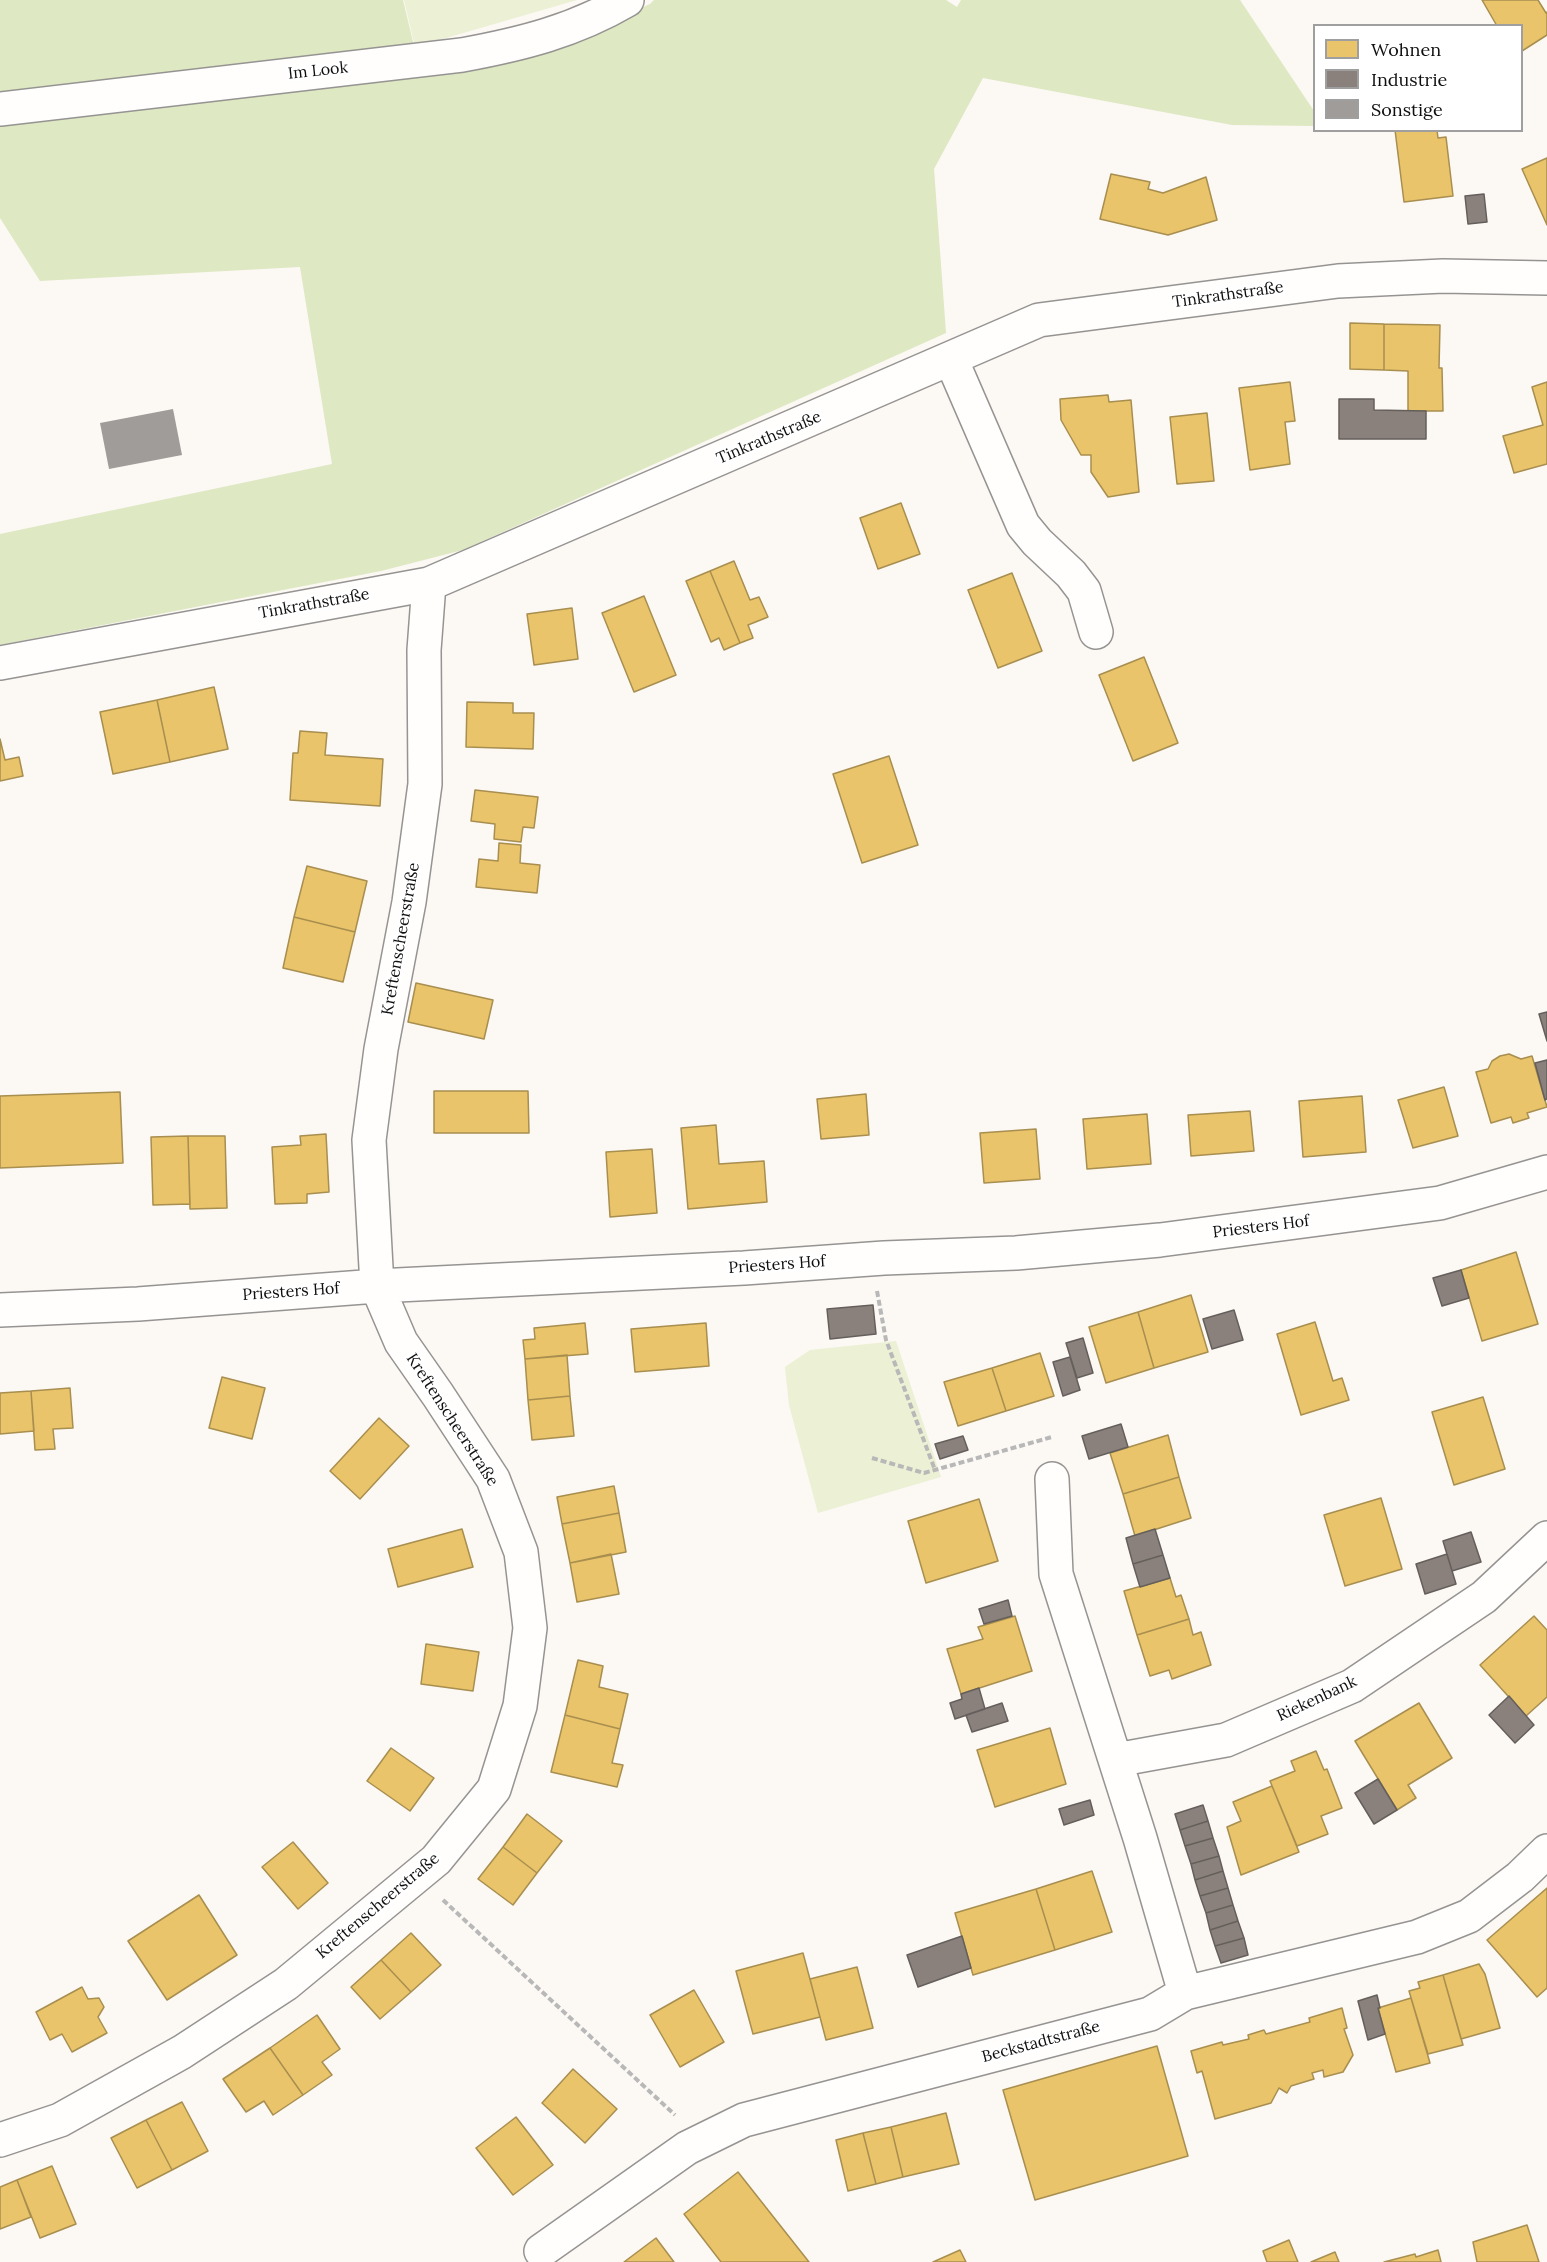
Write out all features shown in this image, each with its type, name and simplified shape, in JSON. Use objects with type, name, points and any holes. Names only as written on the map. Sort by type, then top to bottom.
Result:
[{"type":"street","name":"Im Look","points":[[0,109],[462,55],[517,45],[575,26],[627,0]]},
{"type":"street","name":"Tinkrathstraße","points":[[0,663],[429,584],[1039,320],[1338,281],[1443,276],[1547,278]]},
{"type":"street","points":[[951,359],[1023,525],[1036,542],[1071,574],[1084,591],[1096,632]]},
{"type":"street","name":"Kreftenscheerstraße","points":[[0,2140],[60,2120],[182,2052],[286,1984],[416,1876],[435,1860],[494,1789],[520,1706],[530,1628],[521,1552],[493,1479],[401,1342],[378,1286],[369,1140],[381,1049],[409,902],[424,784],[424,650],[429,584]]},
{"type":"street","name":"Priesters Hof","points":[[0,1310],[138,1304],[378,1286],[744,1268],[884,1258],[1016,1253],[1160,1240],[1440,1203],[1547,1172]]},
{"type":"street","points":[[1052,1479],[1056,1574],[1116,1760],[1185,1993]]},
{"type":"street","name":"Riekenbank","points":[[1116,1760],[1226,1740],[1352,1686],[1484,1596],[1547,1538]]},
{"type":"street","name":"Beckstadtstraße","points":[[541,2251],[687,2148],[744,2120],[1150,2014],[1185,1993],[1417,1937],[1469,1916],[1520,1877],[1547,1851]]},
{"type":"path","points":[[877,1291],[886,1340],[935,1470]]},
{"type":"path","points":[[872,1458],[924,1473],[1052,1437]]},
{"type":"path","points":[[416,1876],[702,2140]]},
{"type":"green space","points":[[0,0],[403,0],[414,46],[0,103]]},
{"type":"green space","points":[[404,0],[577,0],[415,47]]},
{"type":"green space","points":[[654,0],[946,0],[957,7],[961,0],[1240,0],[1313,110],[1313,126],[1232,125],[983,78],[934,169],[946,333],[463,550],[381,571],[0,645],[0,534],[332,464],[300,267],[40,281],[0,218],[0,125],[582,34],[650,4]]},
{"type":"green space","points":[[896,1341],[941,1477],[818,1513],[789,1405],[785,1367],[810,1350]]},
{"type":"building: Wohnen","points":[[1482,0],[1538,0],[1547,12],[1547,35],[1523,50],[1523,24],[1496,24]]},
{"type":"building: Wohnen","points":[[1395,132],[1437,132],[1438,138],[1446,137],[1453,196],[1404,202]]},
{"type":"building: Wohnen","points":[[1547,158],[1547,225],[1522,169]]},
{"type":"building: Wohnen","points":[[1111,174],[1150,182],[1148,189],[1163,193],[1206,177],[1217,220],[1168,235],[1100,219]]},
{"type":"building: Wohnen","points":[[1350,323],[1384,324],[1384,370],[1350,369]]},
{"type":"building: Wohnen","points":[[1384,324],[1440,325],[1439,368],[1442,368],[1443,411],[1408,411],[1408,371],[1384,370]]},
{"type":"building: Wohnen","points":[[1290,382],[1295,421],[1285,422],[1290,464],[1250,470],[1239,388]]},
{"type":"building: Wohnen","points":[[1547,382],[1547,464],[1514,473],[1503,436],[1543,425],[1532,387]]},
{"type":"building: Wohnen","points":[[1108,395],[1109,402],[1131,400],[1139,492],[1108,497],[1091,472],[1091,455],[1081,455],[1061,420],[1060,399]]},
{"type":"building: Wohnen","points":[[1207,413],[1214,481],[1177,484],[1170,417]]},
{"type":"building: Wohnen","points":[[901,503],[920,554],[878,569],[860,518]]},
{"type":"building: Wohnen","points":[[734,561],[750,600],[759,597],[768,617],[748,625],[753,638],[740,643],[710,571]]},
{"type":"building: Wohnen","points":[[710,571],[740,643],[724,650],[719,638],[711,642],[686,581]]},
{"type":"building: Wohnen","points":[[1012,573],[1042,651],[998,668],[968,590]]},
{"type":"building: Wohnen","points":[[644,596],[676,675],[634,692],[602,613]]},
{"type":"building: Wohnen","points":[[572,608],[578,659],[534,665],[527,614]]},
{"type":"building: Wohnen","points":[[1144,657],[1178,743],[1133,761],[1099,675]]},
{"type":"building: Wohnen","points":[[214,687],[228,749],[170,762],[157,700]]},
{"type":"building: Wohnen","points":[[157,700],[170,762],[113,774],[100,712]]},
{"type":"building: Wohnen","points":[[467,702],[513,703],[513,713],[534,713],[533,749],[466,747]]},
{"type":"building: Wohnen","points":[[300,731],[327,733],[325,755],[383,759],[380,806],[290,800],[293,753],[298,753]]},
{"type":"building: Wohnen","points":[[0,739],[5,760],[19,757],[23,776],[0,781]]},
{"type":"building: Wohnen","points":[[889,756],[918,845],[862,863],[833,774]]},
{"type":"building: Wohnen","points":[[475,790],[538,797],[534,828],[523,827],[521,842],[494,839],[495,824],[471,821]]},
{"type":"building: Wohnen","points":[[499,843],[521,845],[520,863],[540,865],[537,893],[476,887],[479,859],[498,861]]},
{"type":"building: Wohnen","points":[[307,866],[367,881],[355,932],[294,917]]},
{"type":"building: Wohnen","points":[[294,917],[355,932],[343,982],[283,968]]},
{"type":"building: Wohnen","points":[[416,983],[493,1000],[484,1039],[408,1022]]},
{"type":"building: Wohnen","points":[[1509,1054],[1521,1059],[1532,1056],[1547,1107],[1527,1113],[1529,1118],[1513,1123],[1511,1117],[1491,1123],[1476,1072],[1488,1069],[1492,1061]]},
{"type":"building: Wohnen","points":[[1444,1087],[1458,1136],[1413,1148],[1398,1100]]},
{"type":"building: Wohnen","points":[[434,1091],[528,1091],[529,1133],[434,1133]]},
{"type":"building: Wohnen","points":[[120,1092],[123,1163],[0,1168],[0,1096]]},
{"type":"building: Wohnen","points":[[866,1094],[869,1135],[821,1139],[817,1099]]},
{"type":"building: Wohnen","points":[[1362,1096],[1366,1152],[1303,1157],[1299,1101]]},
{"type":"building: Wohnen","points":[[1250,1111],[1254,1151],[1191,1156],[1188,1115]]},
{"type":"building: Wohnen","points":[[1147,1114],[1151,1164],[1087,1169],[1083,1119]]},
{"type":"building: Wohnen","points":[[716,1125],[719,1164],[764,1161],[767,1202],[688,1209],[681,1128]]},
{"type":"building: Wohnen","points":[[1036,1129],[1040,1179],[984,1183],[980,1133]]},
{"type":"building: Wohnen","points":[[326,1134],[329,1192],[307,1194],[307,1203],[275,1204],[272,1147],[301,1145],[300,1136]]},
{"type":"building: Wohnen","points":[[188,1136],[190,1204],[153,1205],[151,1137]]},
{"type":"building: Wohnen","points":[[188,1136],[225,1136],[227,1208],[190,1209]]},
{"type":"building: Wohnen","points":[[652,1149],[657,1213],[610,1217],[606,1152]]},
{"type":"building: Wohnen","points":[[1516,1252],[1538,1324],[1482,1341],[1461,1270]]},
{"type":"building: Wohnen","points":[[1191,1295],[1208,1352],[1154,1368],[1138,1312]]},
{"type":"building: Wohnen","points":[[1138,1312],[1154,1368],[1106,1383],[1089,1327]]},
{"type":"building: Wohnen","points":[[1315,1322],[1333,1381],[1342,1378],[1349,1400],[1301,1415],[1277,1334]]},
{"type":"building: Wohnen","points":[[585,1323],[588,1354],[525,1359],[523,1340],[535,1339],[534,1328]]},
{"type":"building: Wohnen","points":[[706,1323],[709,1366],[635,1372],[631,1329]]},
{"type":"building: Wohnen","points":[[1040,1353],[1054,1396],[1006,1411],[992,1368]]},
{"type":"building: Wohnen","points":[[567,1355],[570,1396],[528,1400],[525,1359]]},
{"type":"building: Wohnen","points":[[992,1368],[1006,1411],[958,1426],[944,1382]]},
{"type":"building: Wohnen","points":[[222,1377],[265,1388],[252,1439],[209,1428]]},
{"type":"building: Wohnen","points":[[70,1388],[73,1428],[53,1429],[55,1449],[35,1450],[31,1391]]},
{"type":"building: Wohnen","points":[[31,1391],[34,1431],[0,1434],[0,1393]]},
{"type":"building: Wohnen","points":[[570,1396],[574,1436],[532,1440],[528,1400]]},
{"type":"building: Wohnen","points":[[1483,1397],[1505,1469],[1454,1485],[1432,1412]]},
{"type":"building: Wohnen","points":[[379,1418],[409,1446],[360,1499],[330,1471]]},
{"type":"building: Wohnen","points":[[1168,1435],[1179,1477],[1123,1494],[1110,1453]]},
{"type":"building: Wohnen","points":[[1179,1477],[1191,1518],[1135,1536],[1123,1494]]},
{"type":"building: Wohnen","points":[[614,1486],[619,1513],[562,1524],[557,1497]]},
{"type":"building: Wohnen","points":[[1381,1498],[1402,1569],[1345,1586],[1324,1515]]},
{"type":"building: Wohnen","points":[[979,1499],[998,1561],[926,1583],[908,1521]]},
{"type":"building: Wohnen","points":[[619,1513],[626,1552],[570,1563],[562,1524]]},
{"type":"building: Wohnen","points":[[462,1529],[473,1567],[398,1587],[388,1549]]},
{"type":"building: Wohnen","points":[[611,1554],[619,1594],[577,1602],[570,1563]]},
{"type":"building: Wohnen","points":[[1170,1578],[1176,1597],[1181,1595],[1189,1619],[1137,1635],[1124,1591]]},
{"type":"building: Wohnen","points":[[1015,1616],[1032,1671],[961,1694],[947,1649],[983,1639],[978,1627]]},
{"type":"building: Wohnen","points":[[1534,1616],[1547,1630],[1547,1697],[1526,1716],[1480,1665]]},
{"type":"building: Wohnen","points":[[1189,1619],[1193,1635],[1201,1632],[1211,1665],[1172,1679],[1169,1670],[1150,1676],[1137,1635]]},
{"type":"building: Wohnen","points":[[426,1644],[479,1652],[473,1691],[421,1684]]},
{"type":"building: Wohnen","points":[[578,1660],[603,1666],[599,1687],[628,1694],[620,1729],[565,1715]]},
{"type":"building: Wohnen","points":[[1419,1703],[1452,1758],[1408,1785],[1416,1798],[1397,1810],[1355,1741]]},
{"type":"building: Wohnen","points":[[565,1715],[620,1729],[612,1763],[623,1765],[617,1787],[551,1772]]},
{"type":"building: Wohnen","points":[[1050,1728],[1066,1784],[995,1807],[977,1750]]},
{"type":"building: Wohnen","points":[[391,1748],[434,1778],[410,1811],[367,1781]]},
{"type":"building: Wohnen","points":[[1316,1751],[1324,1770],[1327,1769],[1342,1808],[1321,1816],[1328,1834],[1297,1846],[1270,1781],[1295,1771],[1291,1761]]},
{"type":"building: Wohnen","points":[[1272,1786],[1299,1852],[1241,1875],[1227,1827],[1241,1821],[1233,1802]]},
{"type":"building: Wohnen","points":[[527,1814],[562,1841],[537,1873],[503,1847]]},
{"type":"building: Wohnen","points":[[293,1842],[328,1883],[298,1909],[262,1867]]},
{"type":"building: Wohnen","points":[[503,1847],[537,1873],[513,1905],[478,1879]]},
{"type":"building: Wohnen","points":[[1092,1871],[1112,1932],[1055,1950],[1036,1889]]},
{"type":"building: Wohnen","points":[[1547,1888],[1547,1988],[1537,1997],[1487,1940]]},
{"type":"building: Wohnen","points":[[1036,1889],[1055,1950],[973,1975],[955,1913]]},
{"type":"building: Wohnen","points":[[199,1895],[237,1955],[167,2000],[128,1941]]},
{"type":"building: Wohnen","points":[[411,1933],[441,1965],[411,1992],[381,1960]]},
{"type":"building: Wohnen","points":[[803,1953],[820,2017],[753,2034],[736,1971]]},
{"type":"building: Wohnen","points":[[381,1960],[411,1992],[380,2019],[351,1987]]},
{"type":"building: Wohnen","points":[[1479,1964],[1485,1974],[1500,2028],[1461,2039],[1443,1975]]},
{"type":"building: Wohnen","points":[[857,1967],[873,2028],[826,2040],[810,1979]]},
{"type":"building: Wohnen","points":[[1443,1975],[1463,2045],[1428,2054],[1409,1991],[1420,1988],[1418,1982]]},
{"type":"building: Wohnen","points":[[82,1987],[88,1999],[99,1998],[104,2007],[98,2017],[107,2033],[72,2052],[62,2034],[50,2040],[36,2012]]},
{"type":"building: Wohnen","points":[[694,1990],[724,2042],[680,2067],[650,2015]]},
{"type":"building: Wohnen","points":[[1411,1998],[1430,2063],[1396,2072],[1378,2008]]},
{"type":"building: Wohnen","points":[[1342,2008],[1347,2028],[1344,2029],[1353,2055],[1343,2072],[1324,2077],[1323,2070],[1312,2073],[1314,2079],[1291,2086],[1287,2093],[1279,2088],[1271,2103],[1215,2119],[1202,2071],[1197,2073],[1191,2051],[1222,2042],[1223,2045],[1249,2039],[1248,2035],[1264,2030],[1266,2034],[1310,2022],[1309,2018]]},
{"type":"building: Wohnen","points":[[317,2015],[340,2049],[322,2062],[332,2075],[303,2095],[270,2048]]},
{"type":"building: Wohnen","points":[[1157,2046],[1188,2156],[1035,2200],[1003,2090]]},
{"type":"building: Wohnen","points":[[270,2048],[303,2095],[273,2115],[264,2101],[246,2112],[223,2079]]},
{"type":"building: Wohnen","points":[[573,2069],[617,2109],[585,2143],[542,2103]]},
{"type":"building: Wohnen","points":[[182,2102],[208,2151],[172,2170],[146,2120]]},
{"type":"building: Wohnen","points":[[946,2113],[959,2164],[903,2177],[891,2127]]},
{"type":"building: Wohnen","points":[[516,2117],[553,2165],[513,2195],[476,2148]]},
{"type":"building: Wohnen","points":[[146,2120],[172,2170],[137,2188],[111,2138]]},
{"type":"building: Wohnen","points":[[891,2127],[903,2177],[876,2184],[863,2133]]},
{"type":"building: Wohnen","points":[[863,2133],[876,2184],[848,2191],[836,2140]]},
{"type":"building: Wohnen","points":[[52,2166],[76,2224],[40,2238],[17,2180]]},
{"type":"building: Wohnen","points":[[738,2172],[809,2262],[721,2262],[684,2214]]},
{"type":"building: Wohnen","points":[[17,2180],[31,2217],[0,2229],[0,2187]]},
{"type":"building: Wohnen","points":[[1527,2225],[1539,2262],[1477,2262],[1473,2242]]},
{"type":"building: Wohnen","points":[[656,2238],[674,2262],[624,2262]]},
{"type":"building: Wohnen","points":[[1289,2240],[1298,2262],[1267,2262],[1263,2251]]},
{"type":"building: Wohnen","points":[[960,2250],[966,2262],[933,2262]]},
{"type":"building: Wohnen","points":[[1438,2250],[1441,2262],[1384,2262],[1415,2254],[1416,2257]]},
{"type":"building: Wohnen","points":[[1335,2252],[1339,2262],[1311,2262]]},
{"type":"building: Industrie","points":[[1484,194],[1487,222],[1468,224],[1465,196]]},
{"type":"building: Industrie","points":[[1339,399],[1374,399],[1374,410],[1426,411],[1426,439],[1339,439]]},
{"type":"building: Industrie","points":[[1547,1012],[1547,1041],[1539,1014]]},
{"type":"building: Industrie","points":[[1547,1060],[1547,1099],[1545,1100],[1535,1063]]},
{"type":"building: Industrie","points":[[1461,1270],[1469,1298],[1442,1306],[1433,1278]]},
{"type":"building: Industrie","points":[[873,1305],[876,1334],[830,1339],[827,1309]]},
{"type":"building: Industrie","points":[[1234,1310],[1243,1340],[1212,1349],[1203,1319]]},
{"type":"building: Industrie","points":[[1083,1338],[1093,1373],[1077,1378],[1066,1343]]},
{"type":"building: Industrie","points":[[1070,1357],[1080,1390],[1063,1396],[1053,1362]]},
{"type":"building: Industrie","points":[[1121,1424],[1128,1447],[1089,1459],[1082,1436]]},
{"type":"building: Industrie","points":[[963,1436],[968,1450],[940,1459],[935,1444]]},
{"type":"building: Industrie","points":[[1155,1529],[1163,1555],[1133,1564],[1126,1538]]},
{"type":"building: Industrie","points":[[1471,1532],[1481,1562],[1452,1571],[1443,1541]]},
{"type":"building: Industrie","points":[[1447,1554],[1456,1584],[1425,1594],[1416,1564]]},
{"type":"building: Industrie","points":[[1163,1555],[1170,1578],[1140,1587],[1133,1564]]},
{"type":"building: Industrie","points":[[1008,1600],[1012,1616],[984,1624],[979,1609]]},
{"type":"building: Industrie","points":[[979,1688],[985,1709],[955,1719],[950,1703],[962,1699],[961,1694]]},
{"type":"building: Industrie","points":[[1509,1696],[1534,1725],[1515,1743],[1489,1715]]},
{"type":"building: Industrie","points":[[1002,1703],[1008,1721],[972,1732],[966,1715]]},
{"type":"building: Industrie","points":[[1378,1779],[1397,1810],[1374,1824],[1355,1793]]},
{"type":"building: Industrie","points":[[1090,1800],[1094,1815],[1064,1825],[1059,1809]]},
{"type":"building: Industrie","points":[[1203,1805],[1208,1821],[1180,1830],[1175,1814]]},
{"type":"building: Industrie","points":[[1208,1821],[1213,1838],[1185,1846],[1180,1830]]},
{"type":"building: Industrie","points":[[1213,1838],[1219,1856],[1191,1864],[1185,1846]]},
{"type":"building: Industrie","points":[[1219,1856],[1223,1871],[1195,1880],[1191,1864]]},
{"type":"building: Industrie","points":[[1223,1871],[1228,1888],[1200,1896],[1195,1880]]},
{"type":"building: Industrie","points":[[1228,1888],[1233,1905],[1206,1913],[1200,1896]]},
{"type":"building: Industrie","points":[[1233,1905],[1238,1921],[1210,1930],[1206,1913]]},
{"type":"building: Industrie","points":[[1238,1921],[1244,1938],[1215,1946],[1210,1930]]},
{"type":"building: Industrie","points":[[962,1936],[971,1968],[918,1987],[907,1955]]},
{"type":"building: Industrie","points":[[1244,1938],[1248,1955],[1221,1963],[1215,1946]]},
{"type":"building: Industrie","points":[[1377,1995],[1385,2034],[1368,2040],[1358,2001]]},
{"type":"building: Sonstige","points":[[173,409],[182,455],[109,469],[100,423]]}]
